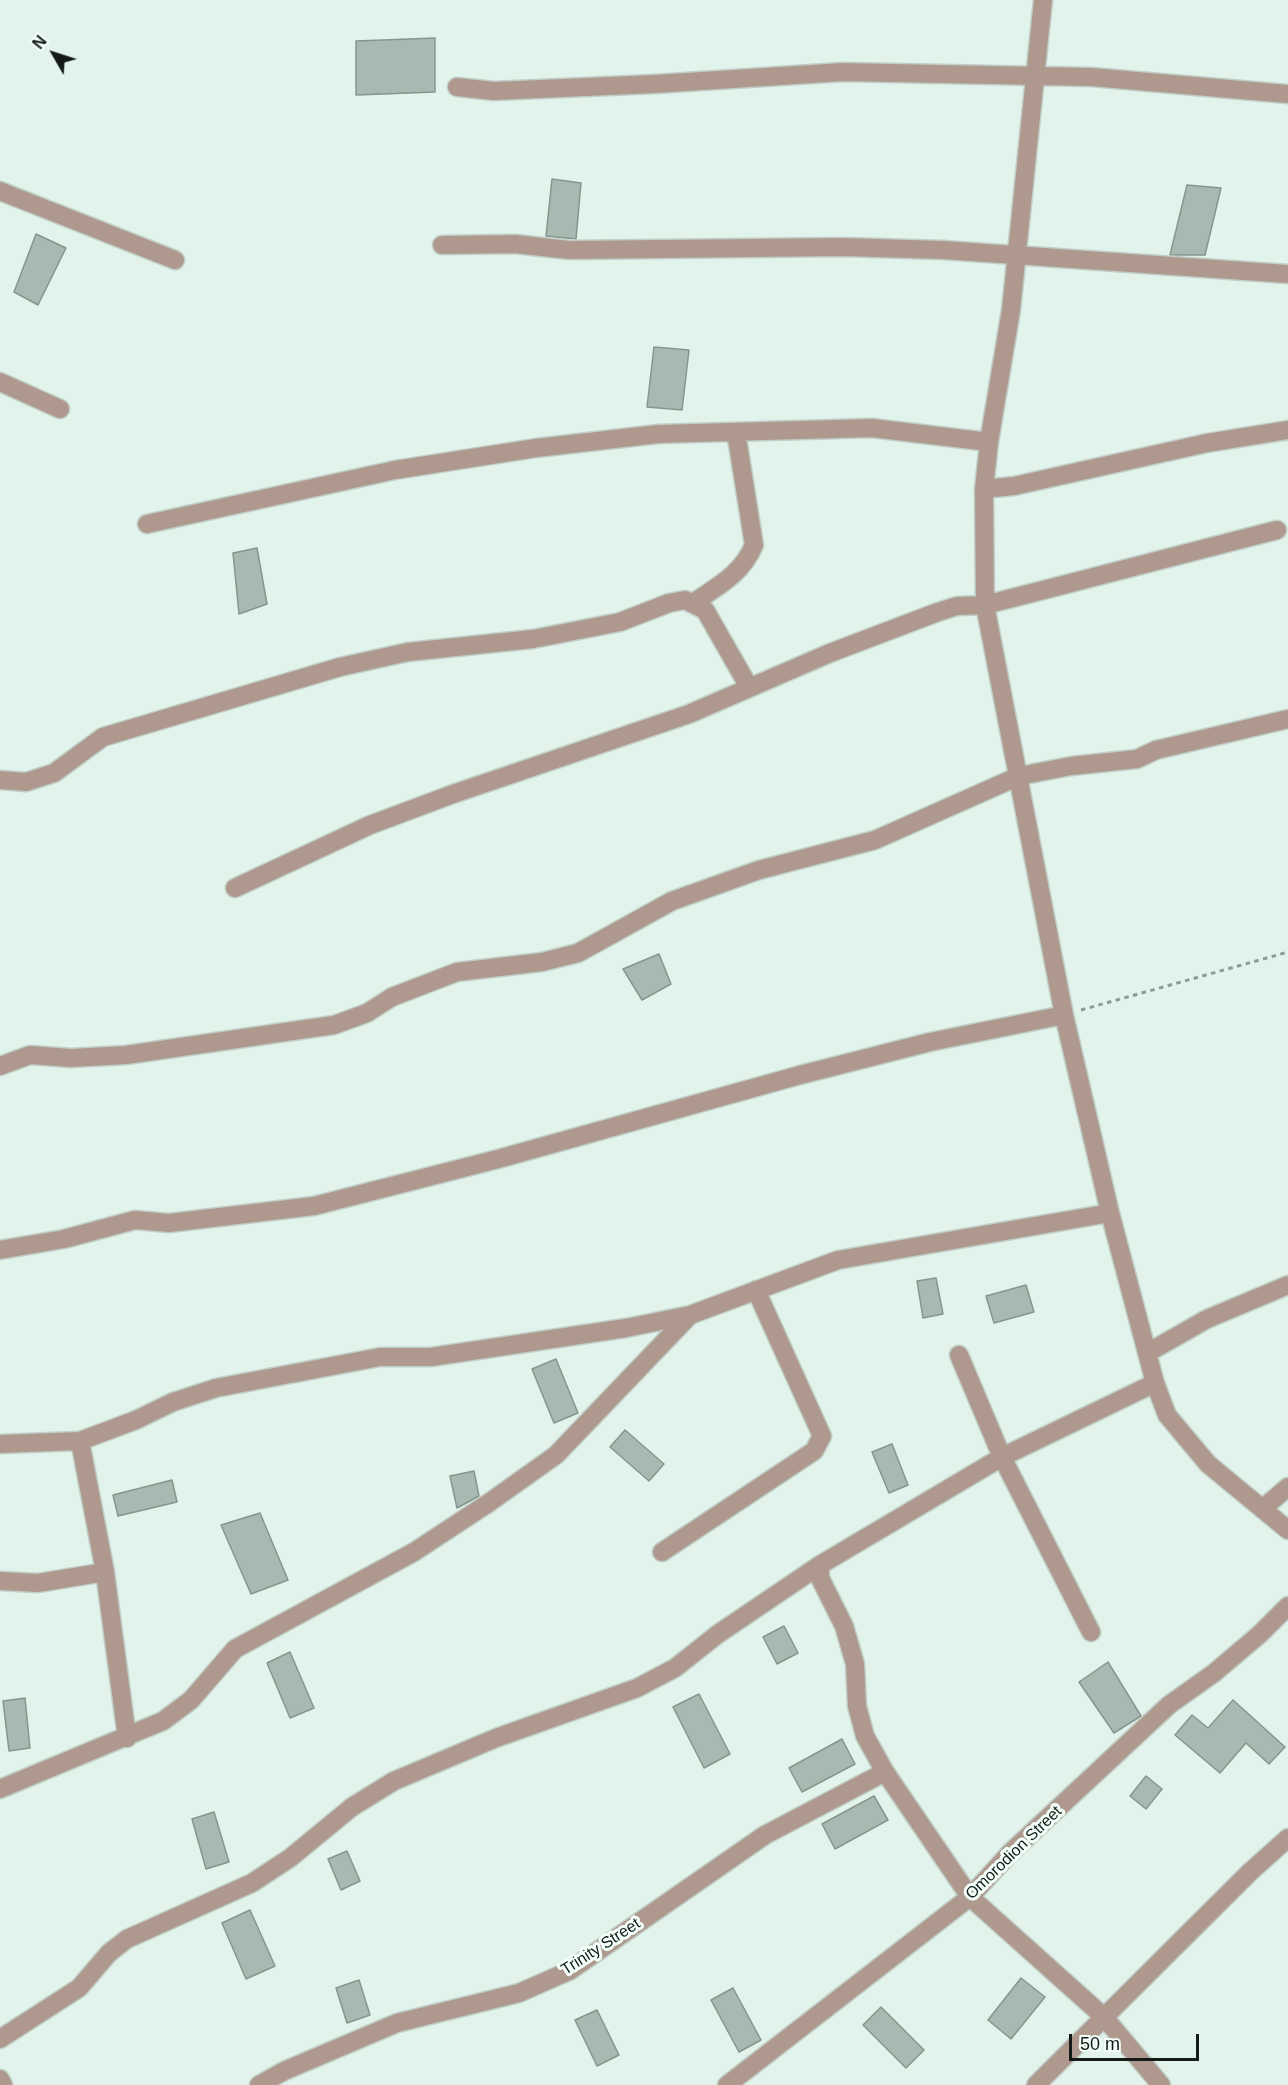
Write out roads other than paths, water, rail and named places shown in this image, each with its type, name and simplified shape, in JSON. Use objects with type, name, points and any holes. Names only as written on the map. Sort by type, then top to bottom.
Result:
[{"type":"street","points":[[1043,0],[1017,256],[984,489],[985,605],[1064,1015],[1110,1213],[1130,1293],[1149,1352],[1155,1383],[1167,1415],[1208,1464],[1288,1530]]},
{"type":"street","points":[[457,87],[494,91],[843,72],[1091,77],[1288,94]]},
{"type":"street","points":[[0,191],[176,260]]},
{"type":"street","points":[[442,245],[515,244],[569,250],[855,248],[943,250],[1288,274]]},
{"type":"street","points":[[0,381],[60,409]]},
{"type":"street","points":[[147,524],[396,470],[524,450],[658,434],[872,428],[989,442]]},
{"type":"street","points":[[984,489],[1014,486],[1207,443],[1288,430]]},
{"type":"street","points":[[693,603],[735,574],[748,560],[754,545],[736,432]]},
{"type":"street","points":[[235,888],[370,825],[453,794],[690,714],[749,687],[938,612],[957,606],[985,605],[1277,530]]},
{"type":"street","points":[[0,780],[26,782],[54,773],[103,737],[340,667],[408,652],[533,639],[620,622],[669,603],[685,600],[705,610],[749,687]]},
{"type":"street","points":[[0,1066],[30,1054],[71,1058],[126,1055],[333,1025],[367,1012],[392,997],[457,972],[542,962],[578,953],[672,901],[759,870],[875,840],[1019,776],[1071,766],[1137,759],[1156,750],[1288,719]]},
{"type":"street","points":[[0,1250],[64,1239],[135,1220],[181,1222],[314,1206],[498,1160],[800,1075],[930,1042],[1064,1015]]},
{"type":"street","points":[[0,1444],[80,1441],[136,1420],[173,1402],[216,1388],[380,1357],[431,1357],[626,1328],[690,1315],[838,1260],[1110,1213]]},
{"type":"street","points":[[1149,1352],[1207,1319],[1288,1285]]},
{"type":"street","points":[[662,1552],[814,1451],[820,1443],[822,1436],[756,1290]]},
{"type":"street","points":[[0,1789],[128,1738],[163,1721],[191,1700],[235,1649],[414,1552],[556,1455],[690,1315]]},
{"type":"street","points":[[959,1355],[1002,1457],[1091,1632]]},
{"type":"street","points":[[0,2039],[79,1988],[108,1953],[127,1939],[252,1883],[290,1858],[352,1807],[394,1781],[496,1738],[637,1688],[675,1668],[718,1634],[820,1565],[1002,1457],[1155,1383]]},
{"type":"street","points":[[80,1441],[105,1572],[128,1738]]},
{"type":"street","points":[[1262,1509],[1288,1487]]},
{"type":"street","points":[[820,1565],[820,1578],[844,1626],[855,1664],[857,1706],[865,1736],[885,1772],[970,1897],[1104,2018],[1161,2085]]},
{"type":"street","points":[[0,1581],[38,1583],[105,1572]]},
{"type":"street","name":"Omorodion Street","points":[[727,2085],[970,1897],[1010,1853],[1169,1705],[1214,1673],[1260,1634],[1288,1606]]},
{"type":"street","name":"Trinity Street","points":[[259,2085],[284,2071],[397,2023],[519,1993],[569,1971],[765,1835],[885,1772]]},
{"type":"street","points":[[1036,2085],[1250,1872],[1288,1838]]},
{"type":"street","points":[[0,2079],[3,2085]]}]
